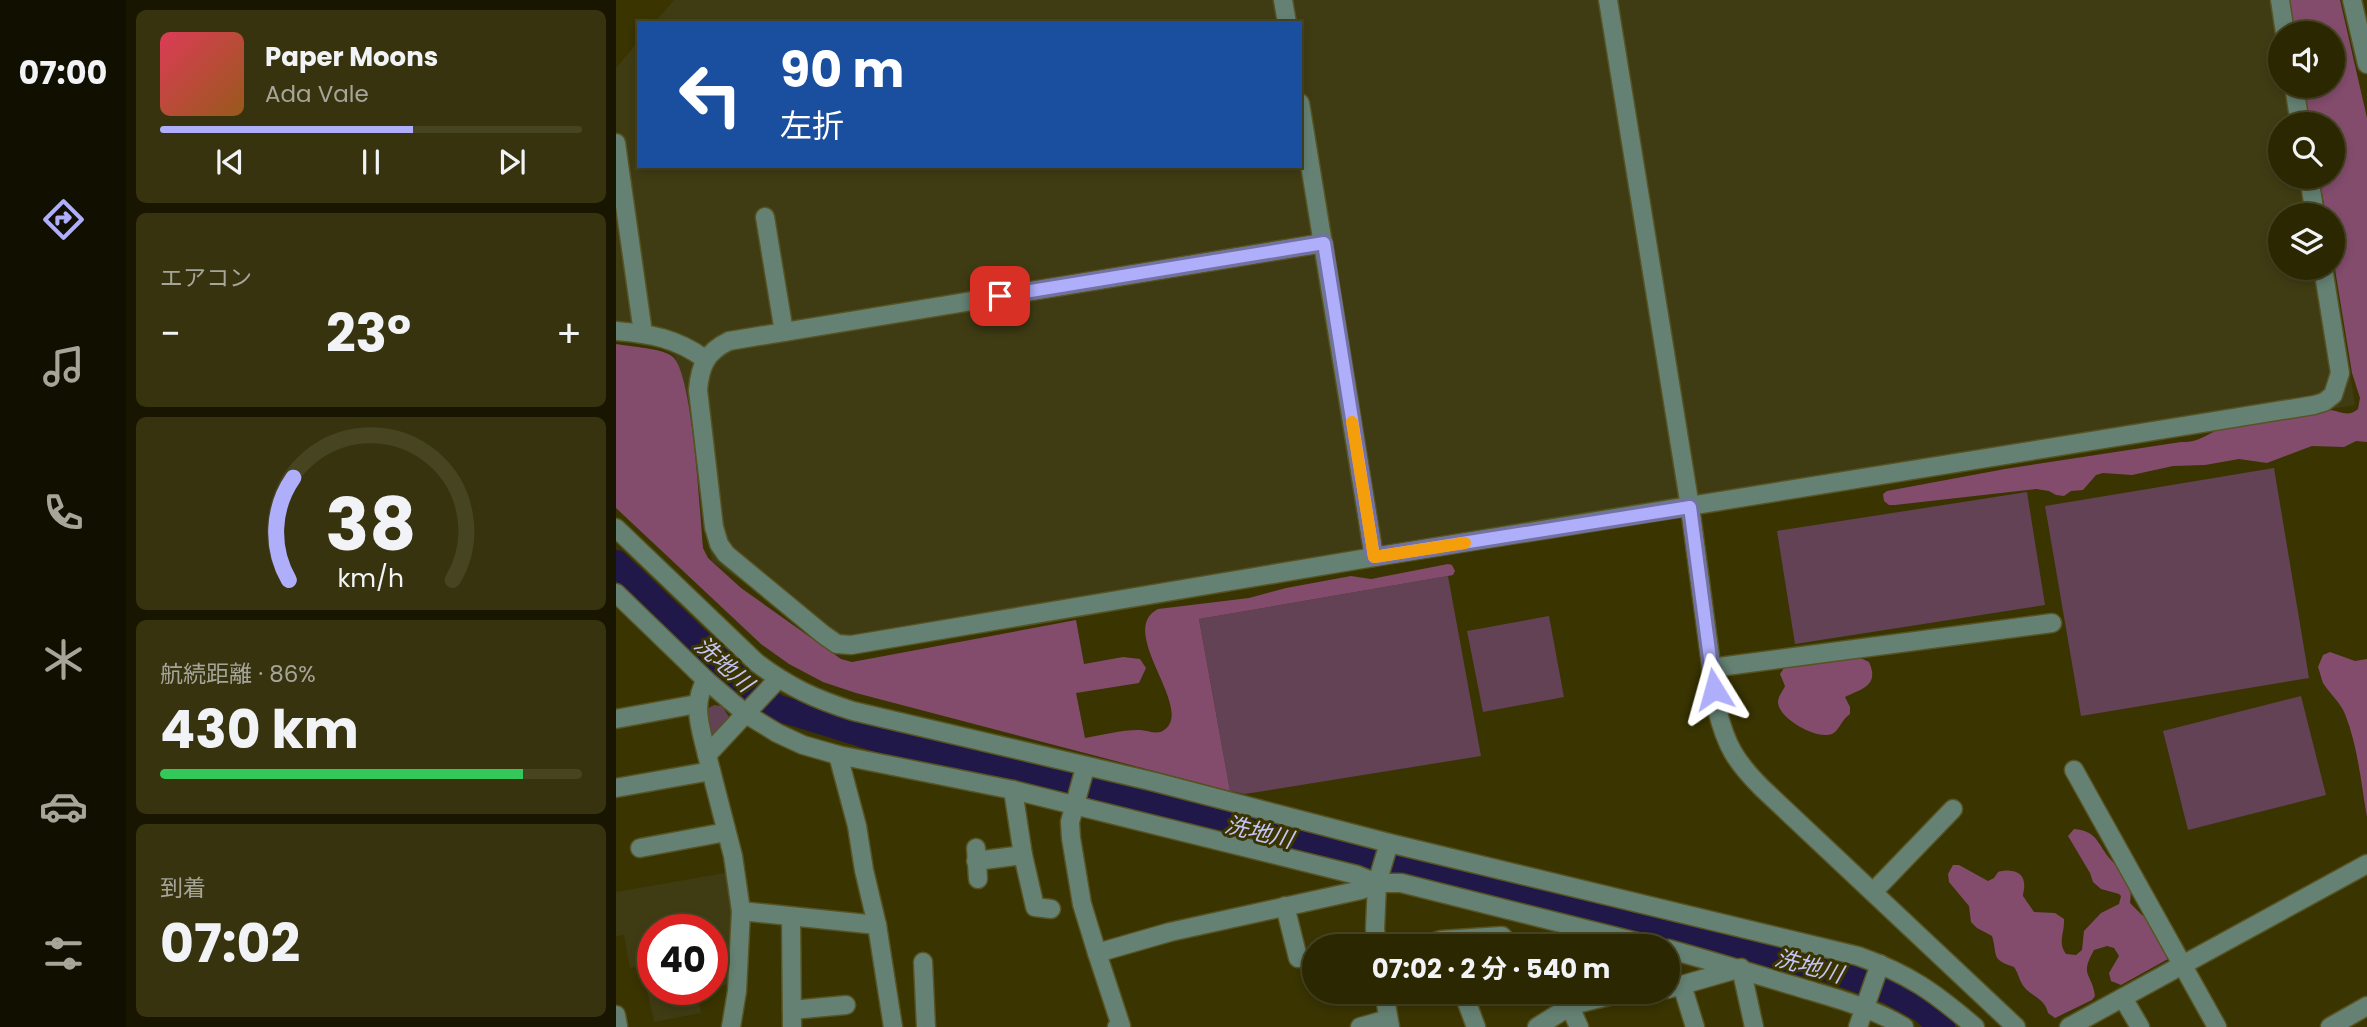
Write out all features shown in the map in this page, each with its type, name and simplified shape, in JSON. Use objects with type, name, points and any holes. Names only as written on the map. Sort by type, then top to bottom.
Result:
[{"type":"street","points":[[1283,0],[1287,21]]},
{"type":"street","points":[[1608,0],[1690,507],[1711,668],[1723,736],[1743,769],[2016,1027]]},
{"type":"street","points":[[2280,0],[2284,21]]},
{"type":"street","points":[[2352,0],[2367,64]]},
{"type":"street","points":[[1302,115],[1374,557]]},
{"type":"street","points":[[616,143],[643,333]]},
{"type":"street","points":[[765,217],[784,332]]},
{"type":"street","points":[[1324,243],[729,341],[717,347],[705,359],[699,372],[698,390],[714,527],[719,544],[726,554],[837,644],[851,645],[2324,402],[2333,395],[2340,373],[2325,280]]},
{"type":"street","points":[[616,331],[643,333],[687,346],[705,359]]},
{"type":"street","points":[[616,528],[774,682],[802,693],[853,711],[1084,771],[1154,782],[1388,847],[1827,948],[1924,986],[1975,1027]]},
{"type":"street","points":[[616,593],[706,680],[777,733],[803,746],[1075,802],[1377,881],[1401,883],[1605,934]]},
{"type":"street","points":[[1711,668],[2052,623]]},
{"type":"street","points":[[706,680],[699,690],[696,710],[733,856],[741,911],[737,991],[730,1027]]},
{"type":"street","points":[[616,788],[709,763],[748,711],[774,682]]},
{"type":"street","points":[[616,719],[697,704]]},
{"type":"street","points":[[838,755],[857,826],[877,925],[893,1027]]},
{"type":"street","points":[[2074,770],[2217,1027]]},
{"type":"street","points":[[1084,771],[1070,822],[1071,838],[1082,904],[1120,1027]]},
{"type":"street","points":[[1013,790],[1023,855],[1035,907],[1051,909]]},
{"type":"street","points":[[1873,892],[1953,809]]},
{"type":"street","points":[[640,848],[726,832]]},
{"type":"street","points":[[1376,934],[1377,881],[1388,847]]},
{"type":"street","points":[[977,863],[1023,855]]},
{"type":"street","points":[[2069,1027],[2367,863]]},
{"type":"street","points":[[1097,953],[1170,932],[1361,890],[1377,881]]},
{"type":"street","points":[[1285,906],[1298,958]]},
{"type":"street","points":[[741,911],[877,925]]},
{"type":"street","points":[[791,918],[792,1018],[846,1005]]},
{"type":"street","points":[[1680,952],[1866,1004],[1904,1027]]},
{"type":"street","points":[[923,962],[926,1027]]},
{"type":"street","points":[[1680,986],[1741,968]]},
{"type":"street","points":[[1741,968],[1754,1027]]},
{"type":"street","points":[[1858,1027],[1879,968]]},
{"type":"street","points":[[1680,997],[1695,1027]]},
{"type":"street","points":[[2123,998],[2140,1027]]},
{"type":"street","points":[[1360,1027],[1389,1023],[1386,1004]]},
{"type":"street","points":[[1472,1004],[1476,1027]]},
{"type":"street","points":[[1538,1027],[1570,1007],[1580,1004]]},
{"type":"street","points":[[2330,1027],[2367,1006]]},
{"type":"street","points":[[1570,1007],[1579,1027]]},
{"type":"street","points":[[616,1016],[616,1027]]},
{"type":"shaded area","points":[[674,0],[2289,0],[2293,21],[2268,21],[2268,98],[2305,98],[2308,112],[2268,112],[2268,189],[2320,189],[2322,203],[2268,203],[2268,280],[2335,280],[2355,405],[851,654],[712,561],[675,356],[616,324],[616,68],[637,43],[637,168],[1302,168],[1302,21],[656,21]]},
{"type":"shaded area","points":[[2290,0],[2340,0],[2345,21],[2293,21]]},
{"type":"shaded area","points":[[2345,22],[2367,118],[2367,442],[2356,441],[2344,447],[2312,446],[2267,463],[2239,459],[2205,465],[2173,466],[2132,475],[2103,473],[2096,475],[2083,490],[2071,491],[2064,496],[2036,489],[1895,505],[1884,501],[1883,494],[1887,491],[2005,469],[2191,441],[2219,429],[2331,410],[2348,413],[2358,409],[2360,398],[2352,373],[2337,280],[2345,280],[2345,203],[2324,203],[2321,189],[2345,189],[2345,112],[2308,112],[2306,98],[2345,98]]},
{"type":"shaded area","points":[[616,344],[668,354],[680,369],[690,417],[703,548],[708,558],[741,588],[841,659],[852,662],[1076,620],[1084,664],[1123,657],[1140,659],[1146,668],[1139,683],[1076,693],[1085,738],[1132,730],[1158,732],[1164,730],[1171,720],[1171,705],[1145,634],[1147,620],[1158,609],[1249,598],[1351,576],[1371,579],[1448,564],[1452,565],[1455,571],[1448,576],[1199,619],[1230,791],[856,693],[823,682],[789,664],[761,644],[616,508]]},
{"type":"shaded area","points":[[2274,468],[2309,678],[2081,716],[2045,506]]},
{"type":"shaded area","points":[[2027,492],[2045,605],[1795,644],[1777,531]]},
{"type":"shaded area","points":[[1448,576],[1481,756],[1245,794],[1230,791],[1199,619]]},
{"type":"shaded area","points":[[1549,616],[1564,697],[1483,712],[1467,631]]},
{"type":"shaded area","points":[[2330,652],[2355,661],[2367,659],[2367,817],[2353,739],[2343,710],[2323,683],[2318,667],[2323,655]]},
{"type":"shaded area","points":[[1856,656],[1869,662],[1872,676],[1867,686],[1845,697],[1850,714],[1834,733],[1825,735],[1808,731],[1784,715],[1778,702],[1785,686],[1780,674],[1784,668]]},
{"type":"shaded area","points":[[2301,696],[2326,795],[2188,830],[2163,731]]},
{"type":"shaded area","points":[[714,705],[722,706],[729,717],[717,734],[709,734],[706,731],[707,709]]},
{"type":"shaded area","points":[[2074,829],[2093,835],[2124,874],[2129,883],[2130,903],[2142,915],[2150,918],[2168,959],[2121,985],[2111,981],[2109,973],[2119,956],[2114,948],[2107,946],[2094,950],[2087,970],[2095,996],[2055,1018],[2048,1013],[2042,1001],[2025,988],[2014,967],[1998,959],[1992,936],[1971,922],[1969,906],[1949,882],[1948,874],[1953,865],[1959,865],[1988,881],[1998,872],[2018,873],[2024,883],[2023,896],[2034,912],[2055,913],[2064,919],[2063,950],[2066,954],[2076,955],[2082,950],[2084,931],[2101,913],[2119,904],[2121,896],[2101,889],[2093,882],[2068,836]]},
{"type":"shaded area","points":[[730,872],[735,896],[736,983],[728,985],[728,914],[637,914],[637,967],[630,968],[624,935],[616,936],[616,892]]},
{"type":"shaded area","points":[[650,1005],[699,1005],[701,1013],[654,1022]]},
{"type":"waterway","name":"洗地川","points":[[616,563],[745,686],[778,708],[888,742],[1606,913],[1838,972],[1889,991],[1923,1010],[1942,1027]]},
{"type":"slow traffic","points":[[1352,422],[1374,557],[1465,543]]},
{"type":"route","points":[[1000,296],[1324,243],[1374,557],[1690,507],[1714,689]]}]
